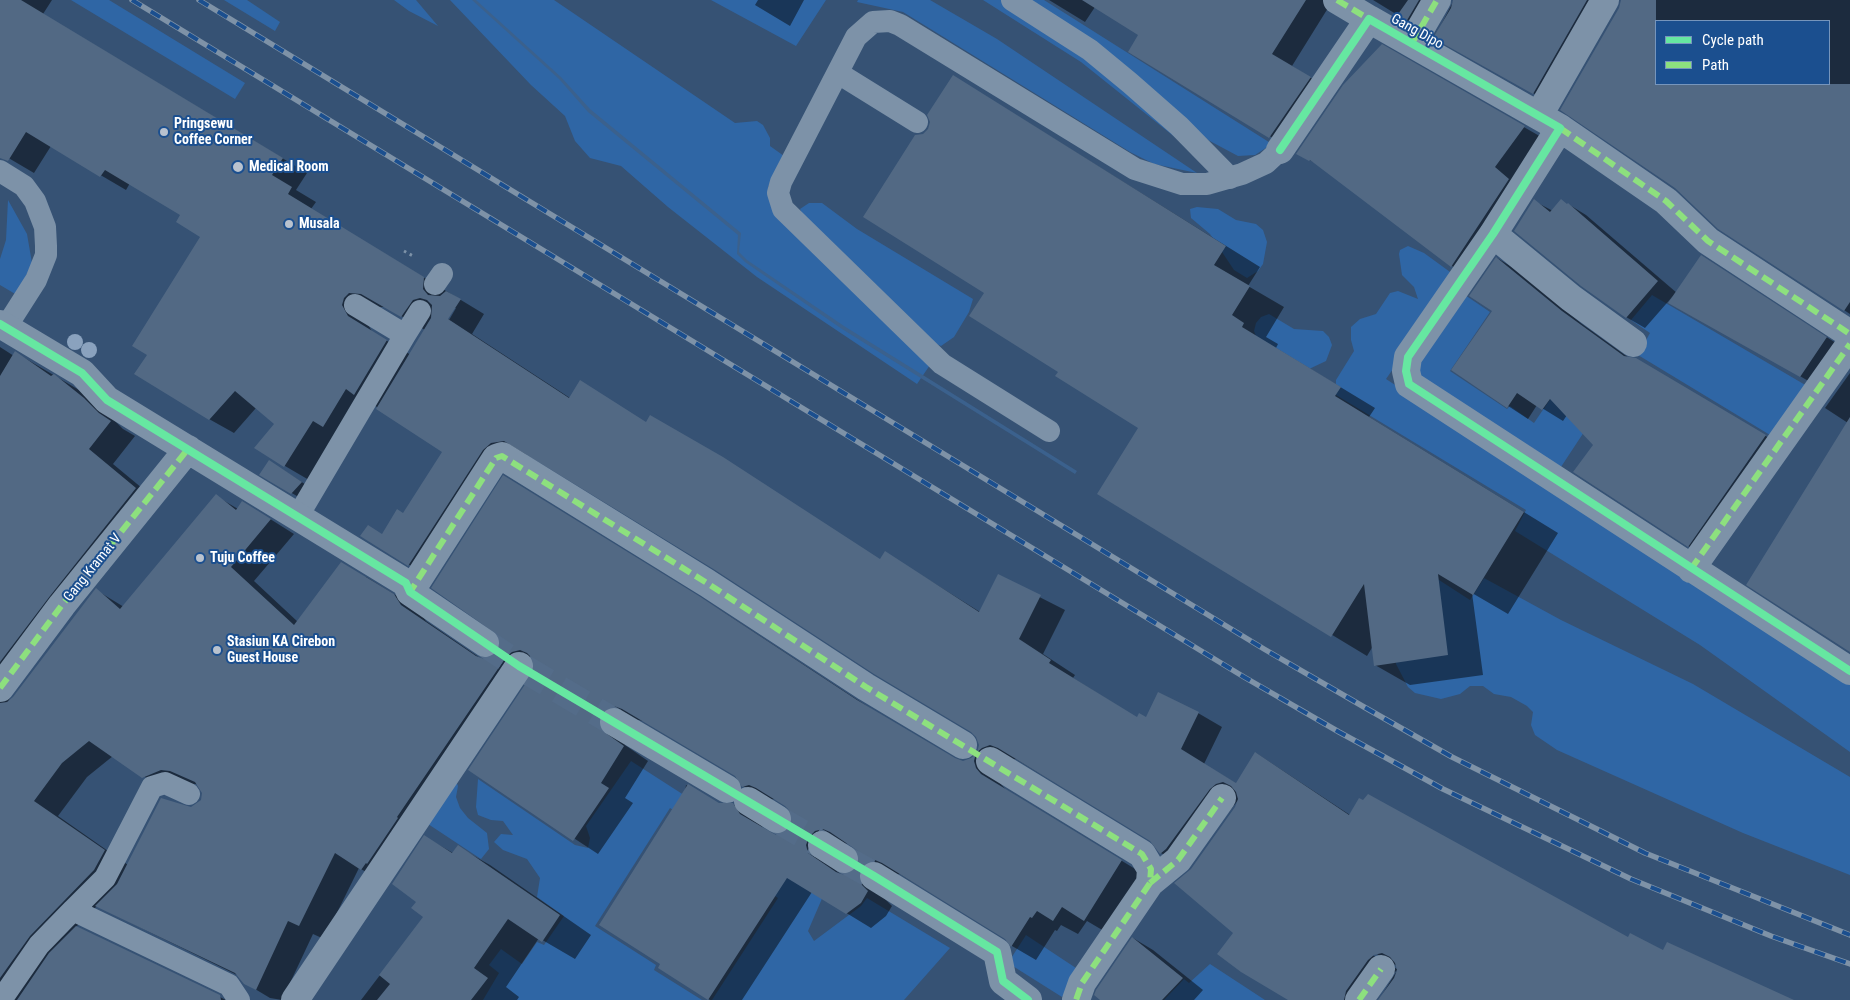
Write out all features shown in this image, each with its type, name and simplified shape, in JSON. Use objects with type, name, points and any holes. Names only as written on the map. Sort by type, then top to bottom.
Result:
[{"type":"street","points":[[1337,0],[1369,20]]},
{"type":"street","points":[[1412,43],[1437,0]]},
{"type":"street","points":[[1605,0],[1550,121],[1493,234],[1408,357],[1406,371],[1409,384],[1561,481],[1691,569],[1850,671]]},
{"type":"street","name":"Gang Dipo","points":[[1280,150],[1369,20],[1550,121],[1666,201],[1708,240],[1850,334]]},
{"type":"street","points":[[1493,234],[1571,298],[1633,343]]},
{"type":"street","points":[[3,326],[82,373],[107,400],[406,583],[410,592],[508,658],[295,1000]]},
{"type":"street","points":[[1691,569],[1850,344]]},
{"type":"street","name":"Gang Kramat V","points":[[0,688],[62,605],[188,450]]},
{"type":"street","points":[[410,592],[496,458],[502,456],[707,583],[866,687],[963,745]]},
{"type":"street","points":[[614,722],[777,819]]},
{"type":"street","points":[[990,762],[1142,854],[1151,869],[1150,883]]},
{"type":"street","points":[[1076,1000],[1082,984],[1150,883],[1178,860],[1222,798]]},
{"type":"street","points":[[874,876],[996,952],[1001,970],[1028,1000]]},
{"type":"street","points":[[1359,1000],[1381,969]]},
{"type":"lane","points":[[1012,0],[1090,50],[1130,82],[1179,126],[1230,178]]},
{"type":"lane","points":[[1049,431],[942,364],[783,209],[778,194],[780,182],[856,37],[866,26],[873,22],[890,21],[900,25],[1135,169],[1182,184],[1198,185],[1230,178],[1266,164],[1280,150]]},
{"type":"lane","points":[[838,73],[917,122]]},
{"type":"lane","points":[[0,171],[24,186],[35,201],[45,227],[46,246],[46,255],[36,280],[3,326]]},
{"type":"lane","points":[[355,305],[405,335]]},
{"type":"lane","points":[[298,516],[420,311]]},
{"type":"lane","points":[[1,1000],[39,945],[105,878],[152,787],[166,783],[189,794]]},
{"type":"lane","points":[[73,910],[229,986],[239,1000]]},
{"type":"shaded area","points":[[71,0],[109,0],[245,83],[235,99]]},
{"type":"shaded area","points":[[224,0],[247,0],[280,22],[275,31]]},
{"type":"shaded area","points":[[394,0],[416,0],[438,26],[409,11]]},
{"type":"shaded area","points":[[450,0],[554,0],[735,123],[757,121],[763,125],[770,138],[770,146],[784,156],[768,187],[930,365],[917,384],[757,277],[668,207],[621,166],[590,158],[575,141],[565,116],[531,85]]},
{"type":"shaded area","points":[[472,0],[476,0],[561,77],[590,109],[741,233],[739,252],[747,260],[844,326],[1077,471],[1075,474],[842,329],[745,262],[737,254],[738,235],[588,112],[559,79]]},
{"type":"shaded area","points":[[711,0],[826,0],[796,46]]},
{"type":"shaded area","points":[[858,0],[930,0],[997,39],[1197,173],[1154,164],[1130,152],[903,12],[857,2]]},
{"type":"shaded area","points":[[983,0],[1003,0],[1085,55],[1196,154],[1081,62]]},
{"type":"shaded area","points":[[1029,0],[1044,0],[1272,144],[1255,155],[1238,156],[1208,140]]},
{"type":"shaded area","points":[[8,200],[27,234],[32,263],[17,295],[0,285],[0,259],[6,240]]},
{"type":"shaded area","points":[[809,203],[822,203],[857,229],[973,299],[969,312],[954,337],[941,346],[928,340],[803,216],[800,209]]},
{"type":"shaded area","points":[[1197,207],[1218,209],[1236,220],[1256,224],[1263,230],[1267,242],[1263,264],[1258,271],[1247,278],[1234,270],[1210,234],[1191,218],[1190,209]]},
{"type":"shaded area","points":[[1408,246],[1424,253],[1457,277],[1386,379],[1850,683],[1850,752],[1700,645],[1515,531],[1526,510],[1336,395],[1336,380],[1354,351],[1351,340],[1351,327],[1360,319],[1376,314],[1390,293],[1398,291],[1418,299],[1414,287],[1402,275],[1399,254],[1400,250]]},
{"type":"shaded area","points":[[1462,293],[1490,312],[1450,371],[1507,409],[1510,406],[1534,423],[1572,367],[1609,394],[1557,473],[1421,387],[1415,361]]},
{"type":"shaded area","points":[[1652,295],[1807,386],[1775,438],[1638,355],[1650,333],[1631,320]]},
{"type":"shaded area","points":[[1269,314],[1294,329],[1323,331],[1329,337],[1332,345],[1326,361],[1309,369],[1257,339],[1254,331],[1256,323],[1261,317]]},
{"type":"shaded area","points":[[1391,549],[1470,600],[1484,578],[1561,620],[1693,684],[1850,777],[1850,875],[1743,833],[1557,750],[1535,735],[1531,725],[1533,712],[1527,706],[1511,697],[1494,694],[1483,686],[1470,686],[1460,694],[1441,699],[1415,693],[1408,687],[1396,664],[1396,656],[1404,641]]},
{"type":"shaded area","points":[[631,761],[827,887],[808,931],[814,941],[861,906],[867,898],[950,948],[904,1000],[712,1000],[778,898],[726,865],[735,850],[670,808],[595,926],[656,965],[654,970],[702,1000],[483,1000],[499,973],[489,965],[501,949],[522,964],[537,942],[544,945],[564,916],[537,897],[540,878],[527,859],[503,850],[494,842],[501,834],[513,835],[503,821],[491,820],[478,815],[476,807],[478,779],[575,845],[588,848],[590,838],[586,826]]},
{"type":"shaded area","points":[[455,779],[458,786],[456,797],[460,808],[468,818],[487,833],[489,849],[481,859],[425,822]]},
{"type":"shaded area","points":[[1026,935],[1079,970],[1062,997],[1008,963]]},
{"type":"shaded area","points":[[1210,964],[1265,1000],[1164,1000],[1184,979],[1189,983]]},
{"type":"building","points":[[0,0],[21,0],[283,158],[272,175],[292,187],[288,194],[424,277],[423,289],[428,295],[440,296],[446,291],[461,299],[448,319],[569,398],[580,380],[646,422],[650,415],[723,457],[880,559],[885,551],[979,612],[998,574],[1041,595],[1019,639],[1051,660],[1049,663],[1137,717],[1139,713],[1146,717],[1158,692],[1199,712],[1181,749],[1236,783],[1255,752],[1349,815],[1359,798],[1363,800],[1368,794],[1628,937],[1630,933],[1663,950],[1667,942],[1794,1000],[1378,1000],[1394,978],[1397,970],[1395,963],[1390,957],[1382,953],[1374,955],[1368,960],[1346,991],[1344,1000],[1288,1000],[1241,972],[1217,954],[1233,933],[1174,883],[1191,869],[1235,807],[1238,799],[1236,792],[1231,786],[1223,782],[1216,784],[1210,789],[1166,849],[1160,854],[1150,841],[998,748],[990,745],[977,752],[979,745],[976,737],[971,732],[874,674],[715,570],[504,441],[491,443],[483,450],[408,566],[360,536],[368,525],[382,534],[397,509],[403,513],[442,452],[376,409],[431,318],[432,305],[427,300],[420,298],[413,300],[401,317],[361,294],[349,293],[344,298],[342,305],[348,316],[387,340],[354,395],[346,389],[323,427],[313,421],[284,467],[254,448],[274,424],[235,391],[209,420],[134,374],[147,355],[132,346],[200,237],[176,222],[180,215],[105,170],[100,177],[26,132],[8,161],[0,158]]},
{"type":"building","points":[[1082,0],[1306,0],[1272,54],[1311,77],[1269,138],[1128,52],[1138,35]]},
{"type":"building","points":[[1408,0],[1419,0],[1406,22],[1396,17]]},
{"type":"building","points":[[1453,0],[1587,0],[1533,94],[1433,38],[1451,8]]},
{"type":"building","points":[[1621,0],[1656,0],[1655,85],[1850,84],[1850,302],[1844,311],[1718,229],[1675,188],[1560,110],[1619,8]]},
{"type":"building","points":[[1382,44],[1525,126],[1495,167],[1509,179],[1451,267],[1310,160],[1296,154],[1343,85]]},
{"type":"building","points":[[953,75],[1226,246],[1214,265],[1250,286],[1232,315],[1244,323],[1242,327],[1341,387],[1335,396],[1524,512],[1473,595],[1438,574],[1448,655],[1374,666],[1364,584],[1331,637],[1097,494],[1138,428],[1055,376],[1058,372],[969,316],[984,293],[863,217],[915,135],[923,134],[928,129],[930,122],[927,115]]},
{"type":"building","points":[[1534,199],[1550,212],[1561,199],[1568,203],[1658,281],[1626,318],[1581,286],[1514,231]]},
{"type":"building","points":[[1701,255],[1827,337],[1800,377],[1668,303]]},
{"type":"building","points":[[1496,257],[1562,311],[1624,356],[1636,358],[1766,435],[1688,547],[1573,472],[1593,445],[1550,399],[1542,410],[1517,393],[1507,408],[1451,370],[1492,311],[1469,296]]},
{"type":"building","points":[[15,351],[51,376],[54,374],[111,421],[89,449],[136,488],[0,662],[0,376]]},
{"type":"building","points":[[1850,417],[1850,652],[1746,585]]},
{"type":"building","points":[[269,460],[302,482],[291,494],[259,475]]},
{"type":"building","points":[[503,475],[699,596],[857,700],[955,758],[963,761],[976,754],[974,761],[976,768],[981,774],[1122,860],[1084,921],[1062,907],[1053,921],[1037,911],[1032,918],[1030,917],[1011,947],[1005,939],[875,860],[867,862],[861,867],[858,875],[860,883],[868,891],[861,903],[846,914],[787,878],[708,1000],[658,968],[660,964],[599,925],[688,784],[719,803],[733,803],[740,814],[776,835],[784,833],[790,828],[793,820],[791,812],[785,806],[756,788],[749,785],[742,787],[735,776],[614,706],[600,714],[598,722],[600,729],[624,746],[601,783],[609,788],[573,841],[468,770],[532,674],[535,667],[533,659],[527,653],[520,650],[512,652],[506,657],[367,864],[361,870],[335,853],[299,926],[288,921],[256,990],[244,984],[235,973],[95,906],[117,884],[161,798],[191,807],[201,800],[202,793],[195,782],[170,771],[161,770],[142,778],[89,741],[62,763],[34,801],[105,850],[94,870],[30,936],[0,978],[0,703],[7,702],[13,697],[96,588],[120,609],[216,494],[236,510],[242,501],[271,519],[231,567],[294,625],[341,562],[394,594],[401,605],[476,656],[484,659],[492,657],[498,651],[501,644],[499,636],[431,588]],"holes":[[[823,829],[858,851],[860,860],[852,873],[844,875],[836,872],[808,853],[806,845],[809,837],[815,831]]]},
{"type":"building","points":[[424,835],[452,853],[458,845],[560,915],[542,942],[508,919],[474,968],[488,978],[471,1000],[377,1000],[390,984],[379,975],[423,917],[411,908],[416,902],[392,884]]},
{"type":"building","points":[[76,926],[220,995],[221,1000],[17,1000],[49,953]]},
{"type":"building","points":[[1132,937],[1183,978],[1162,1000],[1100,1000],[1094,995],[1096,990]]},
{"type":"tunnel","points":[[485,643],[506,657]]},
{"type":"tunnel","points":[[523,668],[614,722]]},
{"type":"tunnel","points":[[777,819],[822,845]]},
{"type":"tunnel","points":[[844,859],[874,876]]},
{"type":"railway","points":[[132,0],[1244,677],[1339,732],[1443,789],[1631,879],[1771,936],[1850,964]]},
{"type":"railway","points":[[199,0],[1264,649],[1452,757],[1645,853],[1850,935]]},
{"type":"marked path","points":[[1337,0],[1369,19]]},
{"type":"marked path","points":[[1412,43],[1437,0]]},
{"type":"marked path","points":[[1560,128],[1666,201],[1708,241],[1850,334]]},
{"type":"marked path","points":[[1691,569],[1850,344]]},
{"type":"marked path","points":[[0,688],[62,605],[188,449]]},
{"type":"marked path","points":[[412,594],[410,592],[496,458],[502,456],[707,583],[866,687],[1142,854],[1151,869],[1150,883],[1082,983],[1076,1000]]},
{"type":"marked path","points":[[1150,883],[1178,860],[1222,798]]},
{"type":"marked path","points":[[1359,1000],[1381,969]]},
{"type":"cycle path","points":[[1280,150],[1369,19],[1560,128],[1493,234],[1408,357],[1406,371],[1409,384],[1850,671]]},
{"type":"cycle path","points":[[0,324],[82,373],[107,400],[406,583],[410,592],[519,666],[874,876],[997,952],[1003,981],[1028,1000]]},
{"type":"place","name":"Pringsewu Coffee Corner","points":[[164,132]]},
{"type":"place","name":"Medical Room","points":[[238,167]]},
{"type":"place","name":"Musala","points":[[289,224]]},
{"type":"place","name":"Tuju Coffee","points":[[200,558]]},
{"type":"place","name":"Stasiun KA Cirebon Guest House","points":[[217,650]]}]
